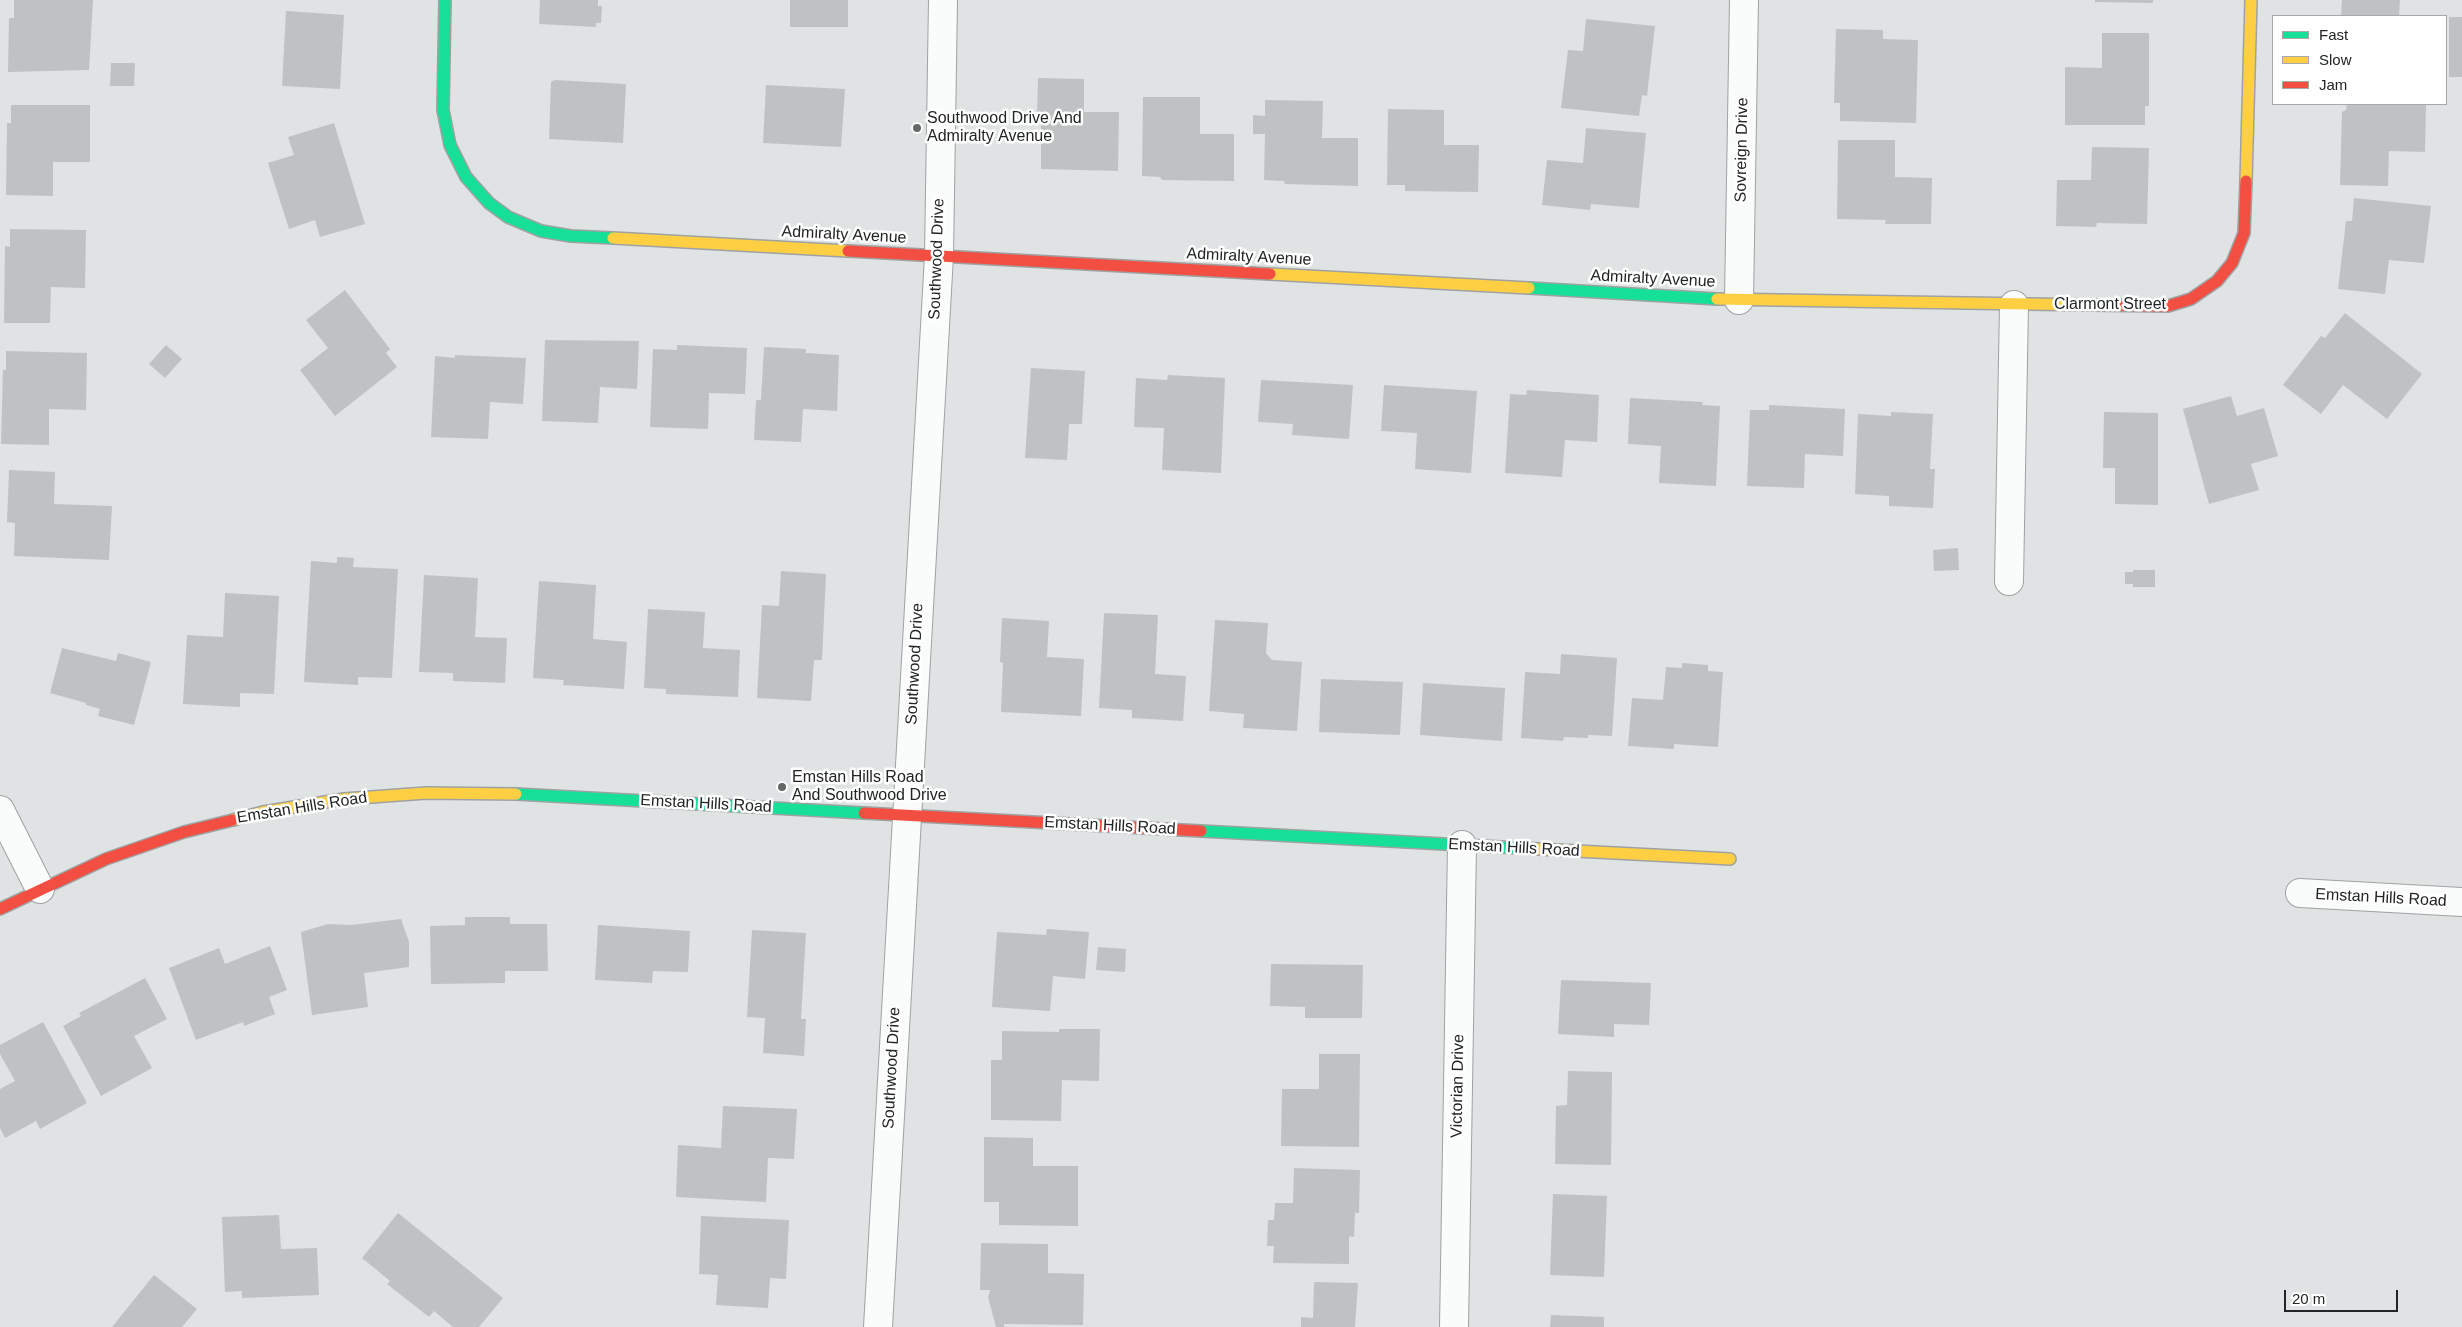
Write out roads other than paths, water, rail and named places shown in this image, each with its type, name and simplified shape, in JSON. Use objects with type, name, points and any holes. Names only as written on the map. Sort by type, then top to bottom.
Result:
[{"type":"street","name":"Admiralty Avenue","points":[[445,0],[443,110],[450,145],[466,176],[489,203],[508,217],[541,231],[571,236],[1739,300],[2014,305]]},
{"type":"street","name":"Southwood Drive","points":[[878,1327],[938,256],[943,0]]},
{"type":"street","name":"Sovreign Drive","points":[[1739,300],[1744,0]]},
{"type":"street","name":"Clarmont Street","points":[[2014,305],[2168,306],[2191,299],[2217,281],[2232,262],[2244,233],[2251,0]]},
{"type":"street","points":[[2009,582],[2014,305]]},
{"type":"street","name":"Emstan Hills Road","points":[[0,909],[106,859],[184,832],[263,812],[344,799],[426,793],[508,794],[1730,859]]},
{"type":"street","points":[[0,810],[40,889]]},
{"type":"street","name":"Victorian Drive","points":[[1454,1327],[1462,845]]},
{"type":"street","name":"Emstan Hills Road","points":[[2300,894],[2462,902]]},
{"type":"place","name":"Southwood Drive And Admiralty Avenue","points":[[917,128]]},
{"type":"place","name":"Emstan Hills Road And Southwood Drive","points":[[782,787]]}]
